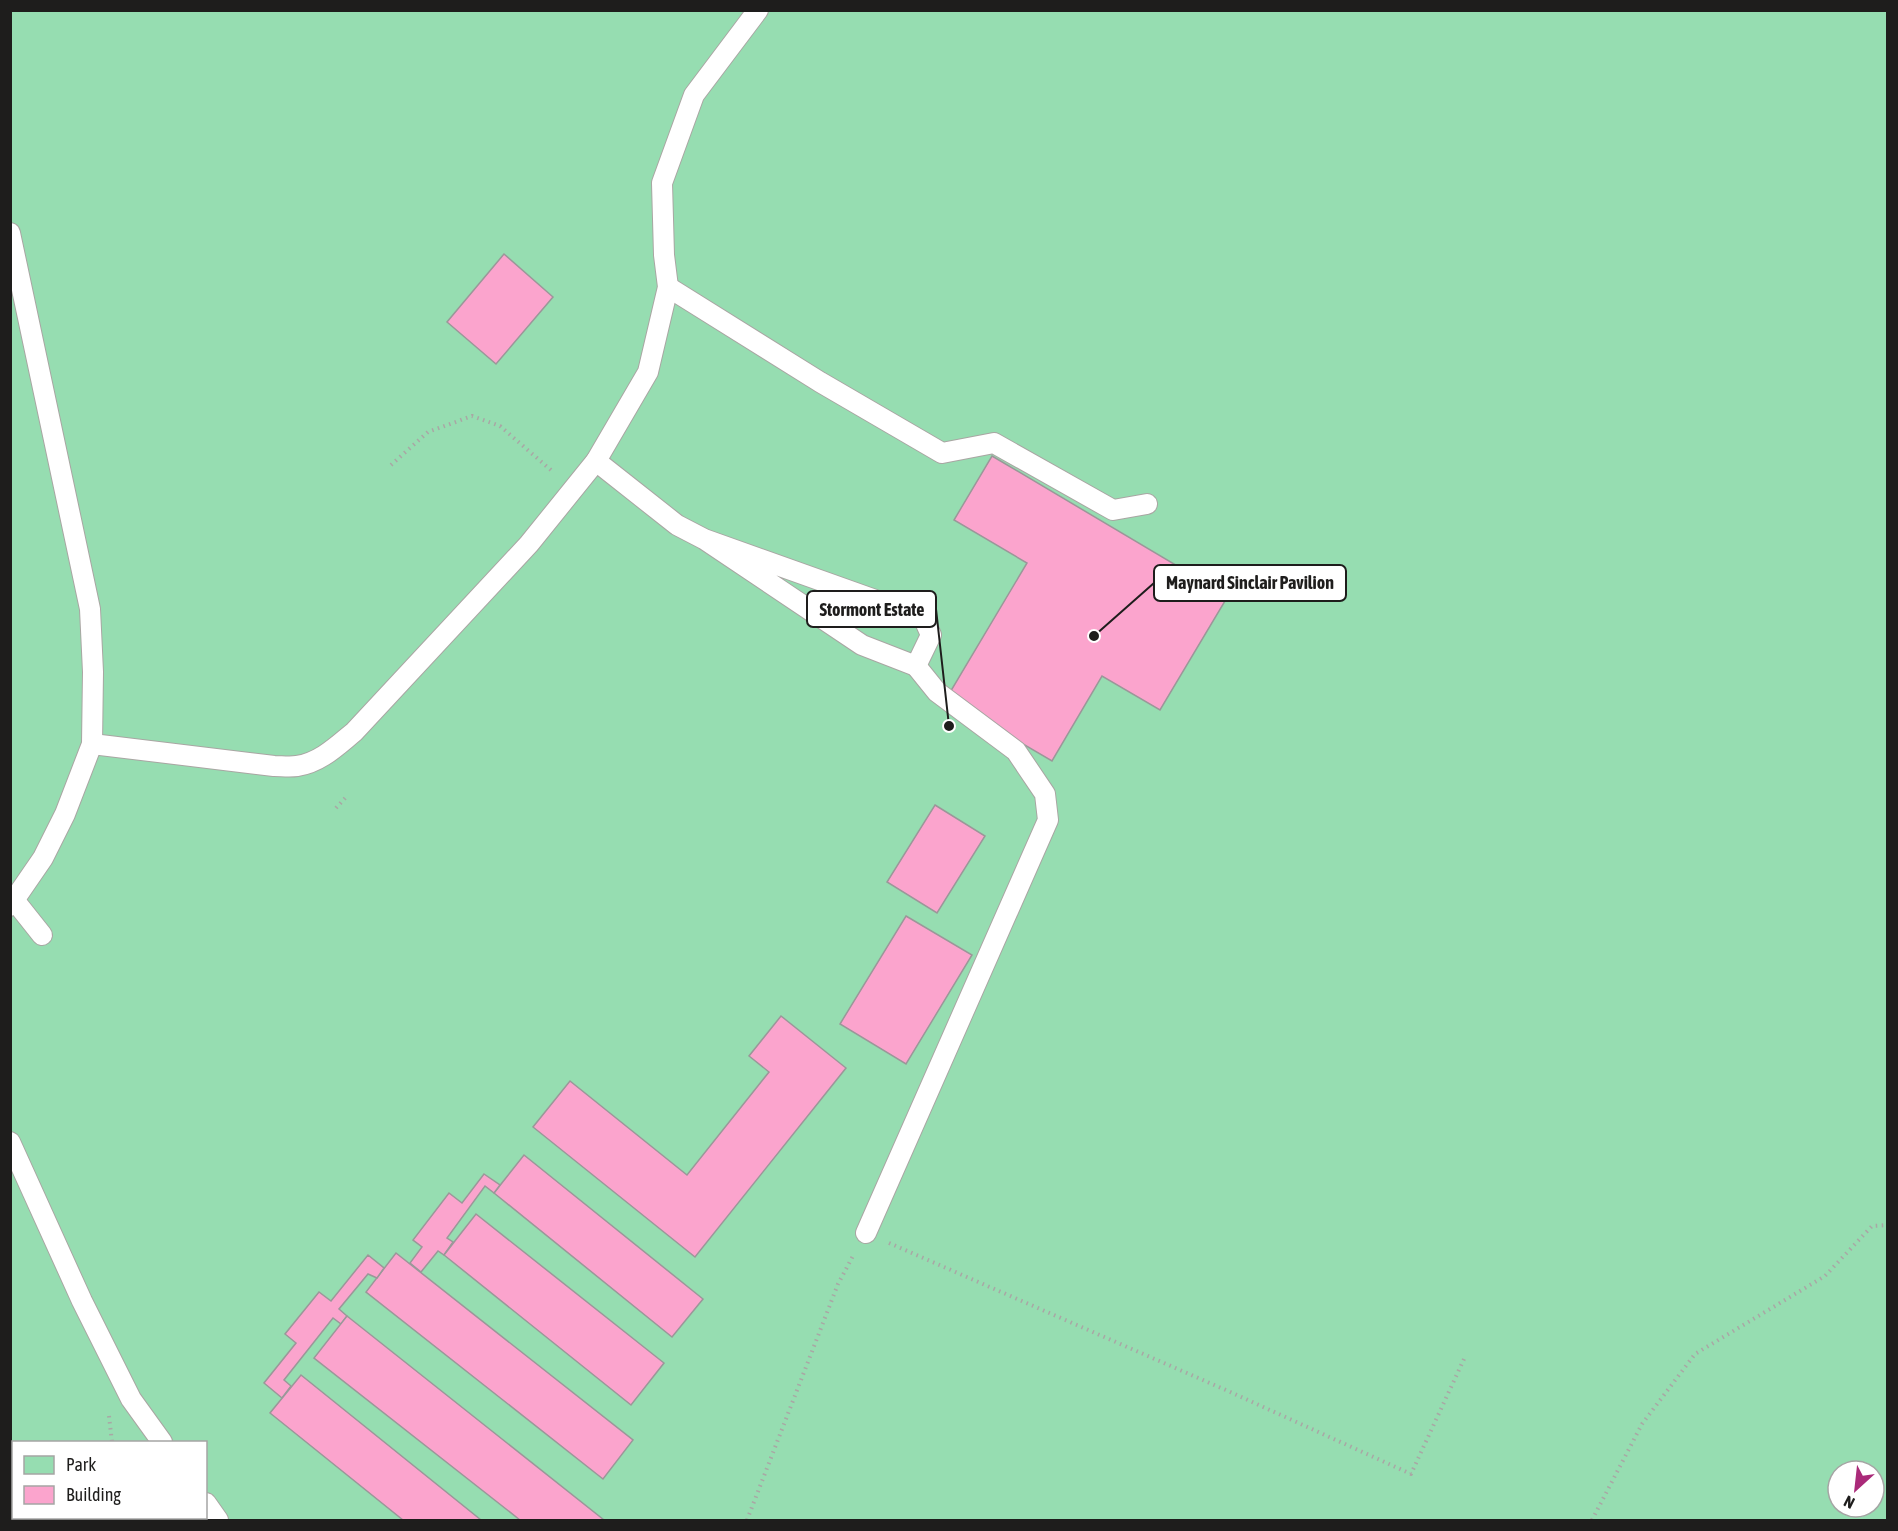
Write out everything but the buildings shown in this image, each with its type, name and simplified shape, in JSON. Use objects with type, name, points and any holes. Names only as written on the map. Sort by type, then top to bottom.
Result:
[{"type":"lane","points":[[92,744],[274,766],[298,766],[327,754],[354,732],[529,544],[596,461],[648,372],[668,287],[664,255],[663,183],[694,95],[758,10]]},
{"type":"lane","points":[[10,233],[90,609],[93,672],[92,744],[65,814],[43,858],[13,904],[42,935]]},
{"type":"lane","points":[[668,287],[820,382],[942,453],[994,443],[1113,510],[1147,504]]},
{"type":"lane","points":[[596,461],[677,525],[704,539],[862,645],[916,666],[937,692],[1016,751],[1045,794],[1048,820],[866,1233]]},
{"type":"lane","points":[[704,539],[923,617],[931,636],[916,666]]},
{"type":"lane","points":[[10,1142],[82,1301],[131,1399],[161,1441]]},
{"type":"lane","points":[[207,1504],[218,1521]]},
{"type":"path","points":[[391,465],[428,432],[472,416],[500,426],[573,490]]},
{"type":"path","points":[[336,808],[348,795]]},
{"type":"path","points":[[1593,1521],[1642,1424],[1695,1354],[1825,1276],[1872,1226],[1887,1224]]},
{"type":"path","points":[[747,1521],[838,1284],[866,1233],[1228,1391],[1411,1474],[1464,1359]]},
{"type":"green space","points":[[10,11],[1887,11],[1887,1520],[11,1520]]},
{"type":"place","name":"Maynard Sinclair Pavilion","points":[[1094,636]]},
{"type":"place","name":"Stormont Estate","points":[[949,726]]}]
